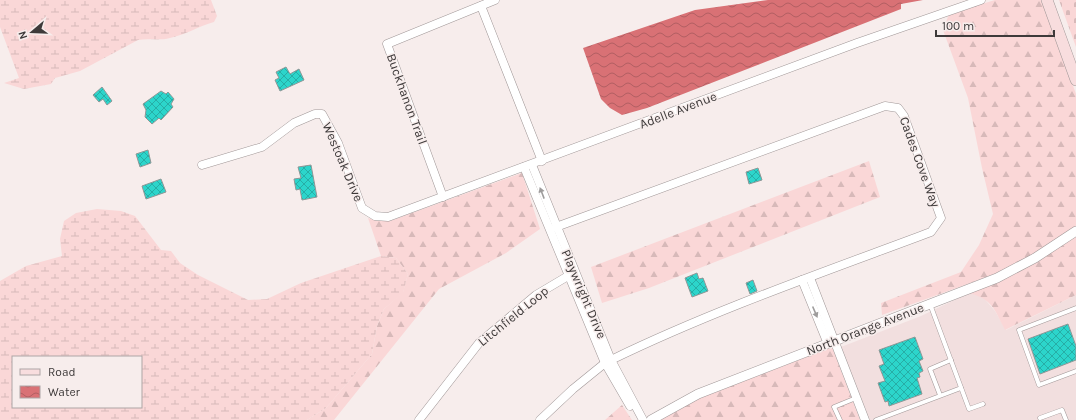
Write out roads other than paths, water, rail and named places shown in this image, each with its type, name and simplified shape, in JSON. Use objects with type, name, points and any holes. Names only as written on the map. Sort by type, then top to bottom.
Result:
[{"type":"main road","points":[[1047,0],[1076,80]]},
{"type":"street","name":"Buckhanon Trail","points":[[443,197],[387,44],[495,0]]},
{"type":"street","name":"Adelle Avenue","points":[[376,216],[388,217],[856,43],[981,0]]},
{"type":"street","points":[[481,6],[542,161]]},
{"type":"street","name":"Cades Cove Way","points":[[556,227],[885,106],[898,108],[904,116],[941,218],[931,232],[802,280],[649,341],[608,361]]},
{"type":"street","name":"Westoak Drive","points":[[202,165],[262,147],[294,123],[315,114],[322,114],[338,143],[359,202],[368,213],[376,216]]},
{"type":"street","name":"Playwright Drive","points":[[528,166],[556,227],[572,273]]},
{"type":"street","name":"Playwright Drive","points":[[528,166],[608,361],[638,420]]},
{"type":"street","name":"North Orange Avenue","points":[[651,420],[698,394],[997,278],[1034,258],[1076,231]]},
{"type":"street","name":"Litchfield Loop","points":[[419,420],[479,343],[536,295],[572,273]]},
{"type":"street","points":[[810,278],[831,342]]},
{"type":"street","points":[[802,280],[865,420]]},
{"type":"street","points":[[540,420],[573,389],[608,361]]},
{"type":"street","name":"Playwright Drive","points":[[608,361],[643,420]]},
{"type":"lane","points":[[930,304],[969,409],[983,404]]},
{"type":"lane","points":[[1076,308],[1020,330],[1039,385],[1076,371]]},
{"type":"lane","points":[[940,395],[930,368],[951,360]]},
{"type":"lane","points":[[876,420],[961,388]]},
{"type":"lane","points":[[840,420],[834,407],[856,398]]},
{"type":"lane","points":[[1040,418],[1062,410],[1066,420]]},
{"type":"water","points":[[768,0],[923,0],[901,4],[901,9],[647,108],[622,115],[610,108],[601,99],[583,48],[695,10]]}]
